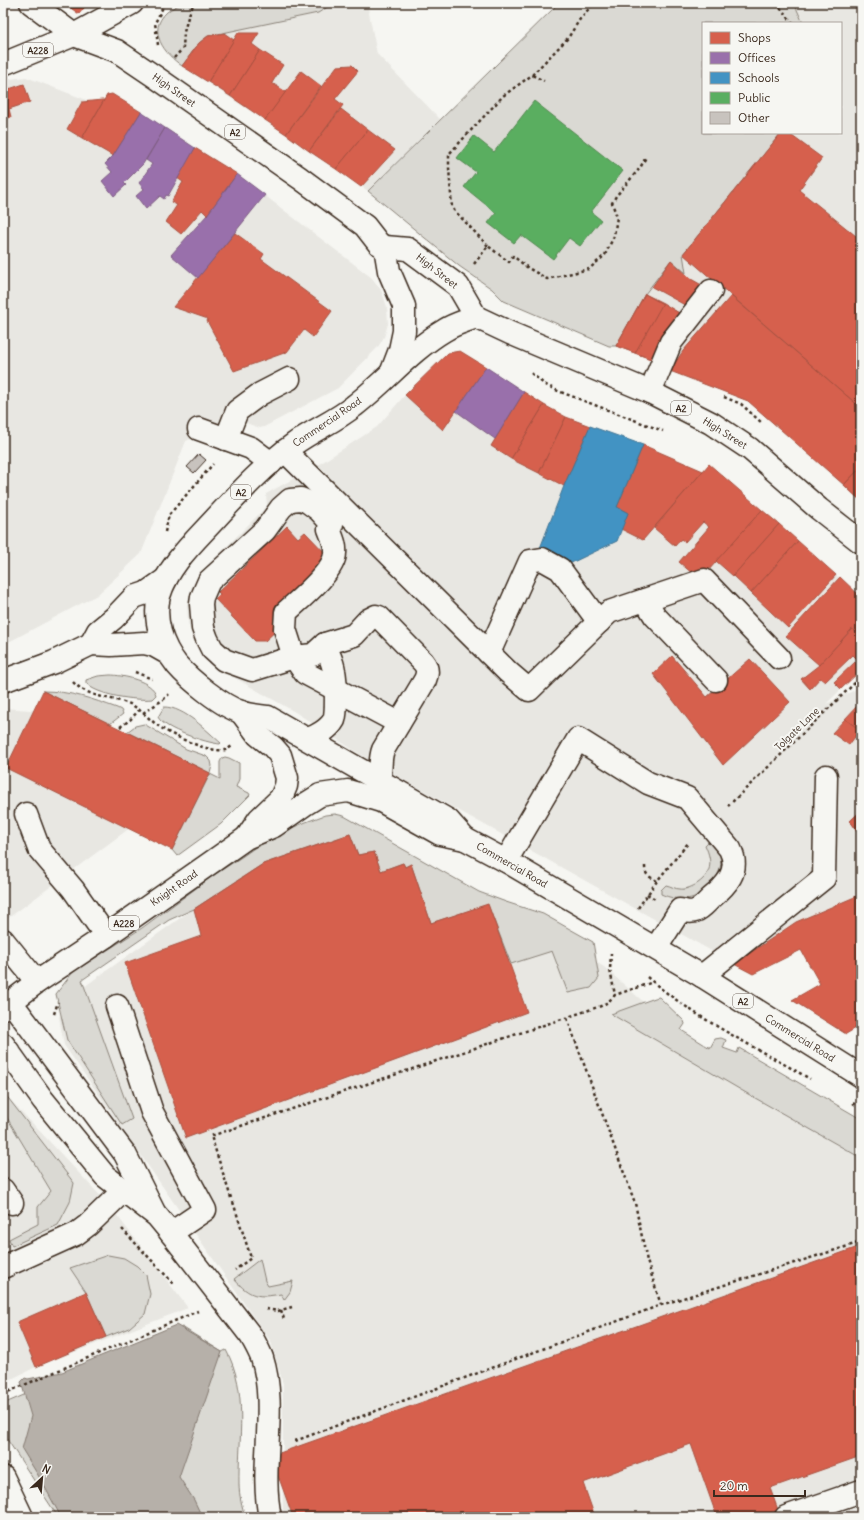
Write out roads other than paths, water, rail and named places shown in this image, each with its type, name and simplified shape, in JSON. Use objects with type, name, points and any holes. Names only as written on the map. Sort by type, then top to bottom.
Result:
[{"type":"main road","name":"A2","points":[[31,3],[74,35]]},
{"type":"main road","name":"A228","points":[[3,64],[74,35],[132,3]]},
{"type":"main road","name":"High Street","points":[[74,35],[117,50],[365,226],[380,244],[385,247],[408,250],[458,286],[476,317],[510,333],[650,392],[711,423],[750,449],[861,542]]},
{"type":"main road","name":"Commercial Road","points":[[385,247],[389,271],[404,306],[404,331],[400,350],[392,372]]},
{"type":"main road","points":[[650,392],[671,342],[711,291]]},
{"type":"main road","name":"Commercial Road","points":[[476,317],[446,329],[408,357],[352,408],[309,433],[278,457],[229,504],[198,538],[176,564],[166,579],[158,603],[158,621],[162,639],[169,654],[187,675],[208,692],[240,712],[268,717],[448,820],[465,839],[506,861],[656,948],[861,1076]]},
{"type":"main road","points":[[226,439],[237,412],[260,394],[289,379]]},
{"type":"main road","points":[[199,429],[278,457],[529,690],[609,612],[704,580],[779,658]]},
{"type":"main road","points":[[379,780],[383,750],[426,678],[427,669],[421,659],[378,616],[370,619],[354,635],[325,644],[313,655],[294,658],[252,670],[224,660],[212,649],[205,635],[202,623],[201,604],[209,581],[265,530],[284,504],[290,500],[295,498],[308,502],[329,520],[332,524],[329,529],[336,554],[329,570],[286,612],[284,629],[294,658],[305,672],[399,723]]},
{"type":"main road","points":[[489,653],[530,561],[542,560],[560,569],[599,622]]},
{"type":"main road","name":"Commercial Road","points":[[91,644],[98,631],[114,618],[134,597],[146,593],[166,579]]},
{"type":"main road","points":[[645,600],[655,616],[716,680]]},
{"type":"main road","name":"Commercial Road","points":[[3,681],[42,667],[91,644],[111,645],[144,643],[153,645],[169,654]]},
{"type":"main road","points":[[307,739],[320,734],[334,719],[336,690],[334,670],[325,644]]},
{"type":"main road","name":"Knight Road","points":[[240,712],[258,735],[270,744],[280,755],[287,782],[281,798],[258,819],[246,838]]},
{"type":"main road","points":[[506,861],[578,738],[648,783],[687,798],[732,852],[733,864],[730,880],[696,911],[690,912],[680,910],[656,948]]},
{"type":"main road","points":[[702,976],[824,878],[826,776]]},
{"type":"main road","name":"Knight Road","points":[[7,1005],[37,982],[106,936],[246,838],[274,826],[304,804],[320,795],[348,791],[381,801],[440,834],[465,839]]},
{"type":"main road","points":[[26,814],[39,849],[73,889],[106,936]]},
{"type":"main road","points":[[3,940],[37,982]]},
{"type":"main road","points":[[7,1005],[125,1154],[157,1216],[251,1336],[262,1359],[266,1376],[268,1412],[266,1490],[270,1517]]},
{"type":"main road","points":[[116,1006],[152,1112],[205,1210],[171,1233]]},
{"type":"main road","points":[[3,1044],[63,1126],[105,1176],[157,1216]]},
{"type":"main road","points":[[3,1268],[76,1234],[88,1225],[123,1191]]},
{"type":"main road","points":[[3,1477],[22,1517]]},
{"type":"main road","points":[[786,1517],[861,1491]]}]
